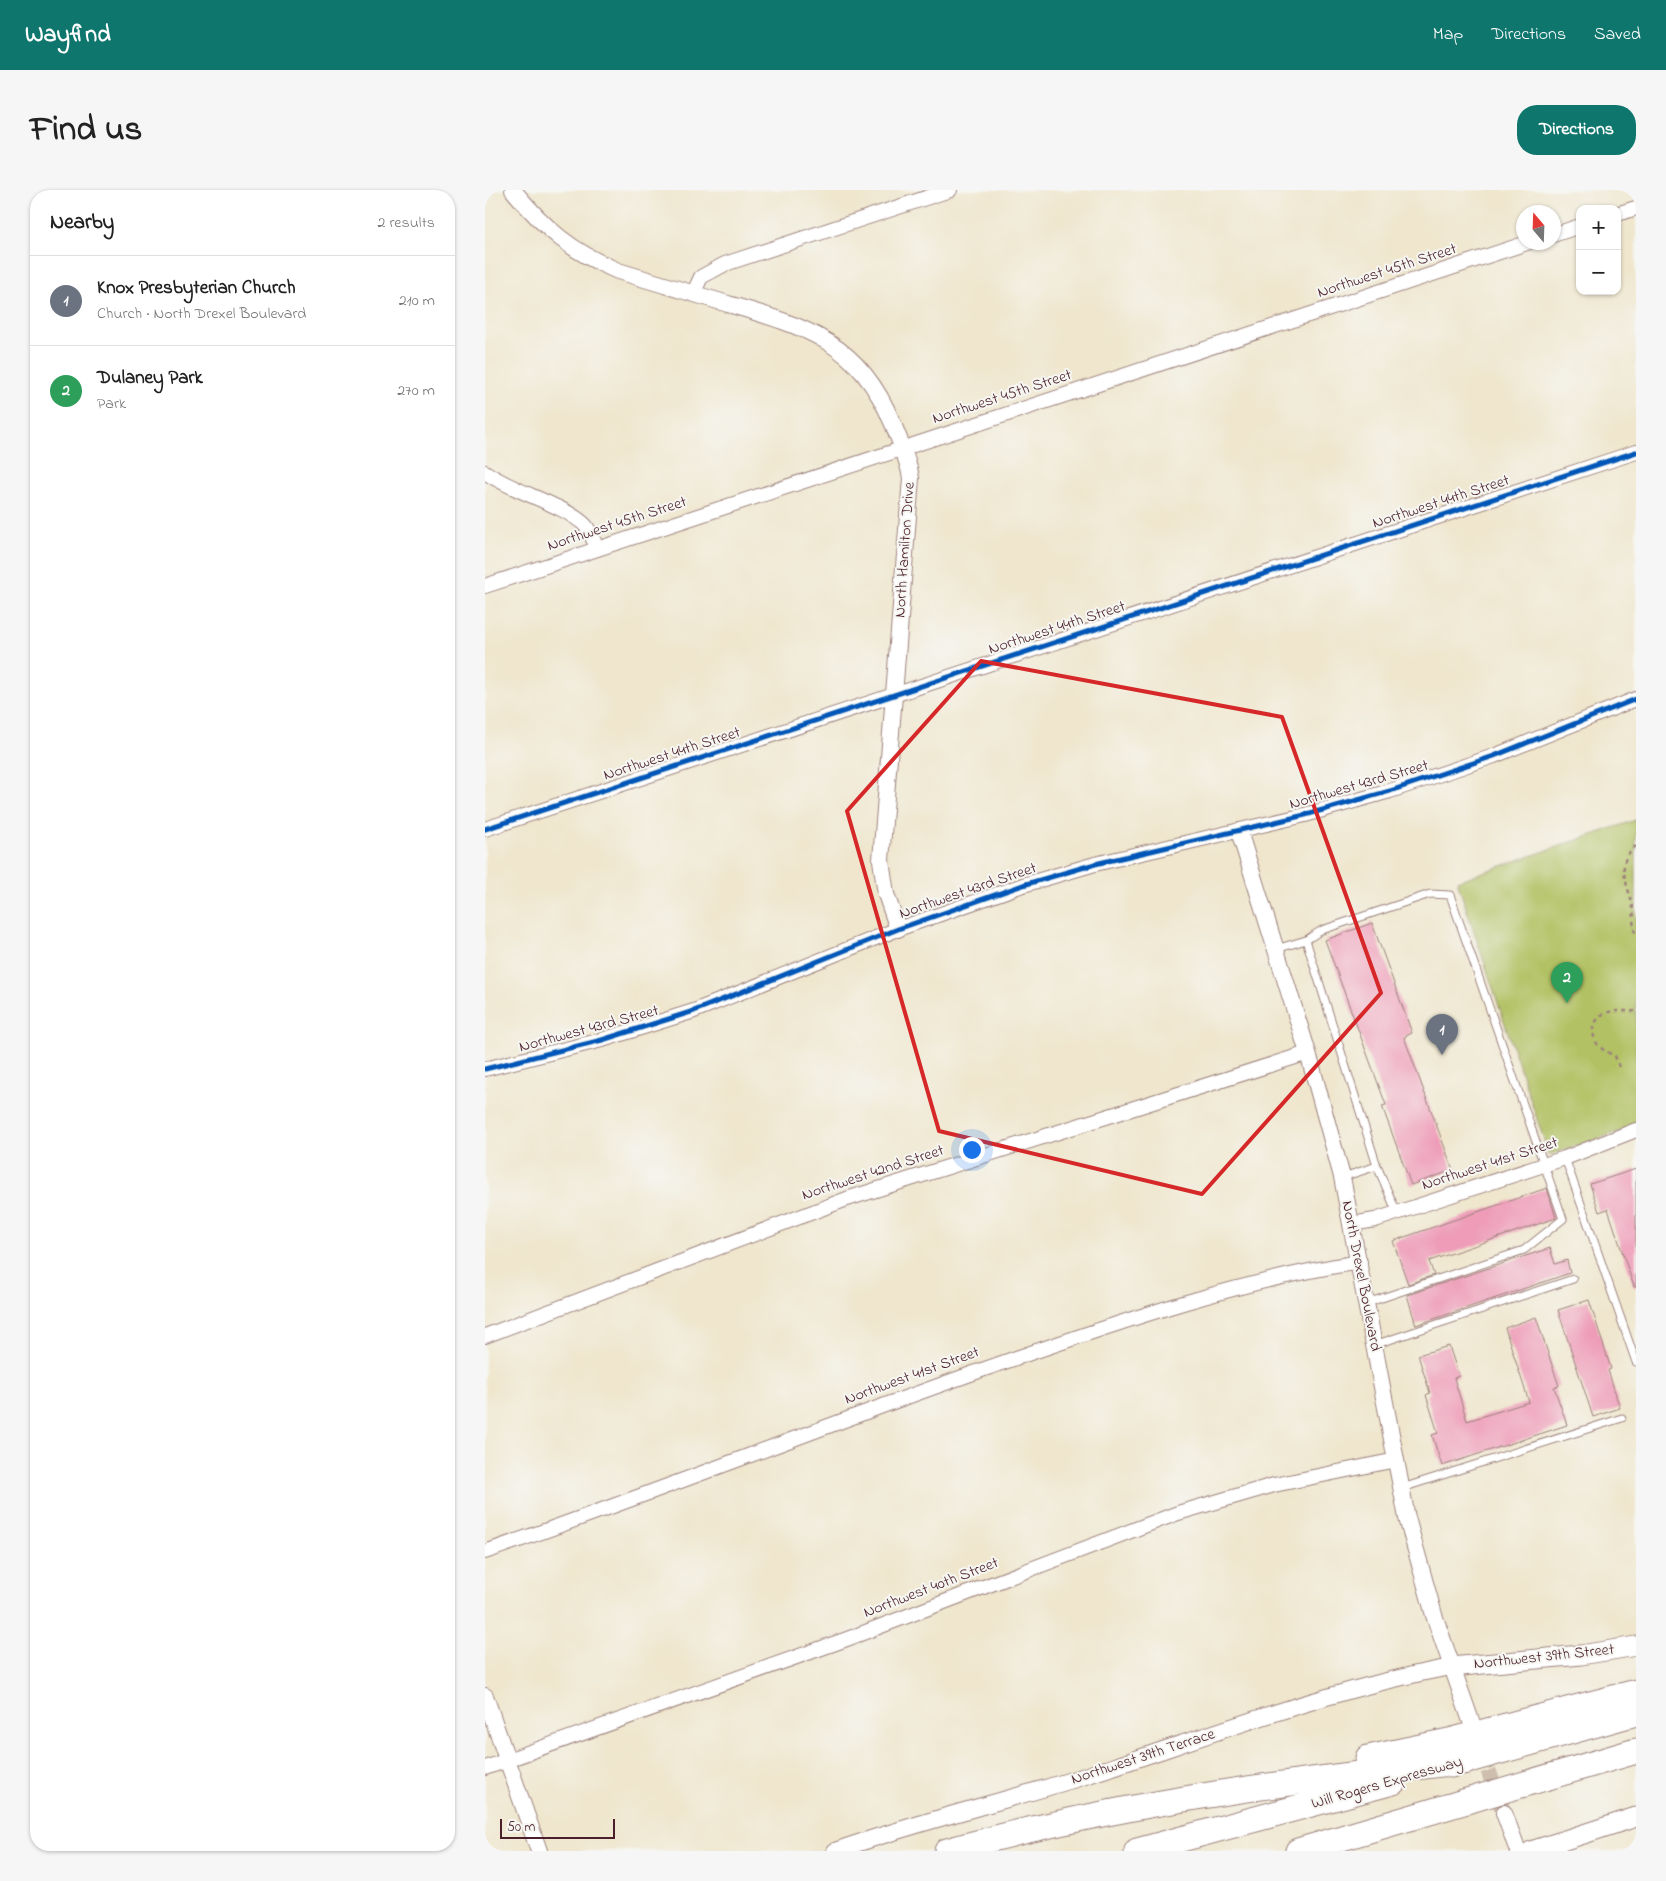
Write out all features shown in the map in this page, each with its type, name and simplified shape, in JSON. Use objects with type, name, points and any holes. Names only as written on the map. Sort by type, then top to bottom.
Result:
[{"type":"highway","points":[[1220,1793],[1335,1765],[1449,1741],[1636,1692]]},
{"type":"highway","name":"Will Rogers Expressway","points":[[1137,1851],[1636,1713]]},
{"type":"highway","points":[[1298,1851],[1636,1751]]},
{"type":"highway","points":[[947,1851],[1038,1828],[1220,1793],[1336,1776],[1467,1761]]},
{"type":"main road","name":"Northwest 39th Street","points":[[1451,1667],[1581,1655],[1636,1646]]},
{"type":"main road","points":[[1531,1851],[1636,1818]]},
{"type":"street","name":"North Hamilton Drive","points":[[513,190],[550,231],[580,253],[618,271],[799,327],[839,348],[872,382],[886,407],[903,448],[911,478],[881,860],[886,894],[898,928]]},
{"type":"street","points":[[693,294],[701,277],[725,264],[949,190]]},
{"type":"street","points":[[1621,213],[1636,208]]},
{"type":"street","points":[[1561,232],[1576,227]]},
{"type":"street","name":"Northwest 45th Street","points":[[485,586],[1516,247]]},
{"type":"street","name":"Northwest 44th Street","points":[[485,829],[1636,452]]},
{"type":"street","points":[[485,472],[522,493],[577,518],[592,535],[597,549]]},
{"type":"street","name":"Northwest 43rd Street","points":[[485,1069],[593,1042],[694,1011],[898,928],[991,895],[1056,875],[1353,802],[1442,774],[1537,740],[1636,699]]},
{"type":"street","name":"North Drexel Boulevard","points":[[1239,831],[1308,1053],[1342,1177],[1360,1262],[1401,1488],[1423,1582],[1472,1724]]},
{"type":"street","name":"Northwest 42nd Street","points":[[485,1336],[847,1199],[1308,1053]]},
{"type":"street","name":"Northwest 41st Street","points":[[1352,1224],[1397,1213],[1544,1165],[1636,1130]]},
{"type":"street","name":"Northwest 41st Street","points":[[485,1552],[697,1477],[926,1389],[1099,1329],[1163,1308],[1255,1283],[1360,1262]]},
{"type":"street","name":"Northwest 40th Street","points":[[485,1768],[855,1636],[1178,1513],[1274,1485],[1396,1460]]},
{"type":"street","name":"Northwest 39th Terrace","points":[[835,1851],[894,1831],[1051,1786],[1351,1690],[1451,1667]]},
{"type":"street","points":[[485,1696],[539,1851]]},
{"type":"street","points":[[1504,1813],[1518,1851]]},
{"type":"lane","points":[[1275,949],[1306,940],[1322,930],[1430,894],[1450,895],[1563,1219],[1524,1250],[1367,1303]]},
{"type":"lane","points":[[1306,940],[1377,1166],[1397,1213]]},
{"type":"lane","points":[[1565,1158],[1636,1362]]},
{"type":"lane","points":[[1342,1177],[1377,1166]]},
{"type":"lane","points":[[1374,1345],[1573,1279]]},
{"type":"lane","points":[[1401,1488],[1622,1418]]},
{"type":"path","points":[[1636,846],[1630,850],[1623,864],[1623,874],[1634,910],[1632,921],[1636,934]]},
{"type":"path","points":[[1619,1067],[1615,1056],[1597,1045],[1593,1028],[1598,1017],[1608,1011],[1636,1012]]},
{"type":"highlighted area","points":[[981,661],[1282,717],[1381,993],[1202,1194],[939,1131],[847,811]]},
{"type":"green space","points":[[1636,820],[1636,1126],[1549,1155],[1457,881]]},
{"type":"building","points":[[1372,923],[1412,1033],[1404,1037],[1453,1170],[1411,1185],[1382,1106],[1386,1105],[1325,940]]},
{"type":"building","points":[[1636,1169],[1636,1287],[1634,1287],[1608,1209],[1599,1212],[1590,1184]]},
{"type":"building","points":[[1547,1188],[1556,1218],[1429,1261],[1434,1275],[1408,1284],[1393,1241]]},
{"type":"building","points":[[1550,1248],[1555,1264],[1567,1260],[1570,1273],[1416,1325],[1407,1295]]},
{"type":"building","points":[[1589,1300],[1611,1369],[1608,1370],[1620,1408],[1593,1417],[1558,1310]]},
{"type":"building","points":[[1536,1317],[1559,1386],[1554,1387],[1567,1425],[1442,1466],[1432,1435],[1438,1433],[1426,1395],[1430,1393],[1418,1355],[1449,1346],[1459,1376],[1454,1378],[1467,1421],[1529,1402],[1505,1328]]},
{"type":"tunnel","points":[[1480,1748],[1504,1813]]},
{"type":"cycle path","points":[[485,829],[1636,452]]},
{"type":"cycle path","points":[[485,1069],[602,1040],[694,1011],[898,929],[1023,885],[1095,864],[1305,815],[1390,791],[1494,756],[1636,699]]},
{"type":"place","name":"Dulaney Park","points":[[1567,1003]]},
{"type":"place","name":"Knox Presbyterian Church","points":[[1442,1055]]}]
